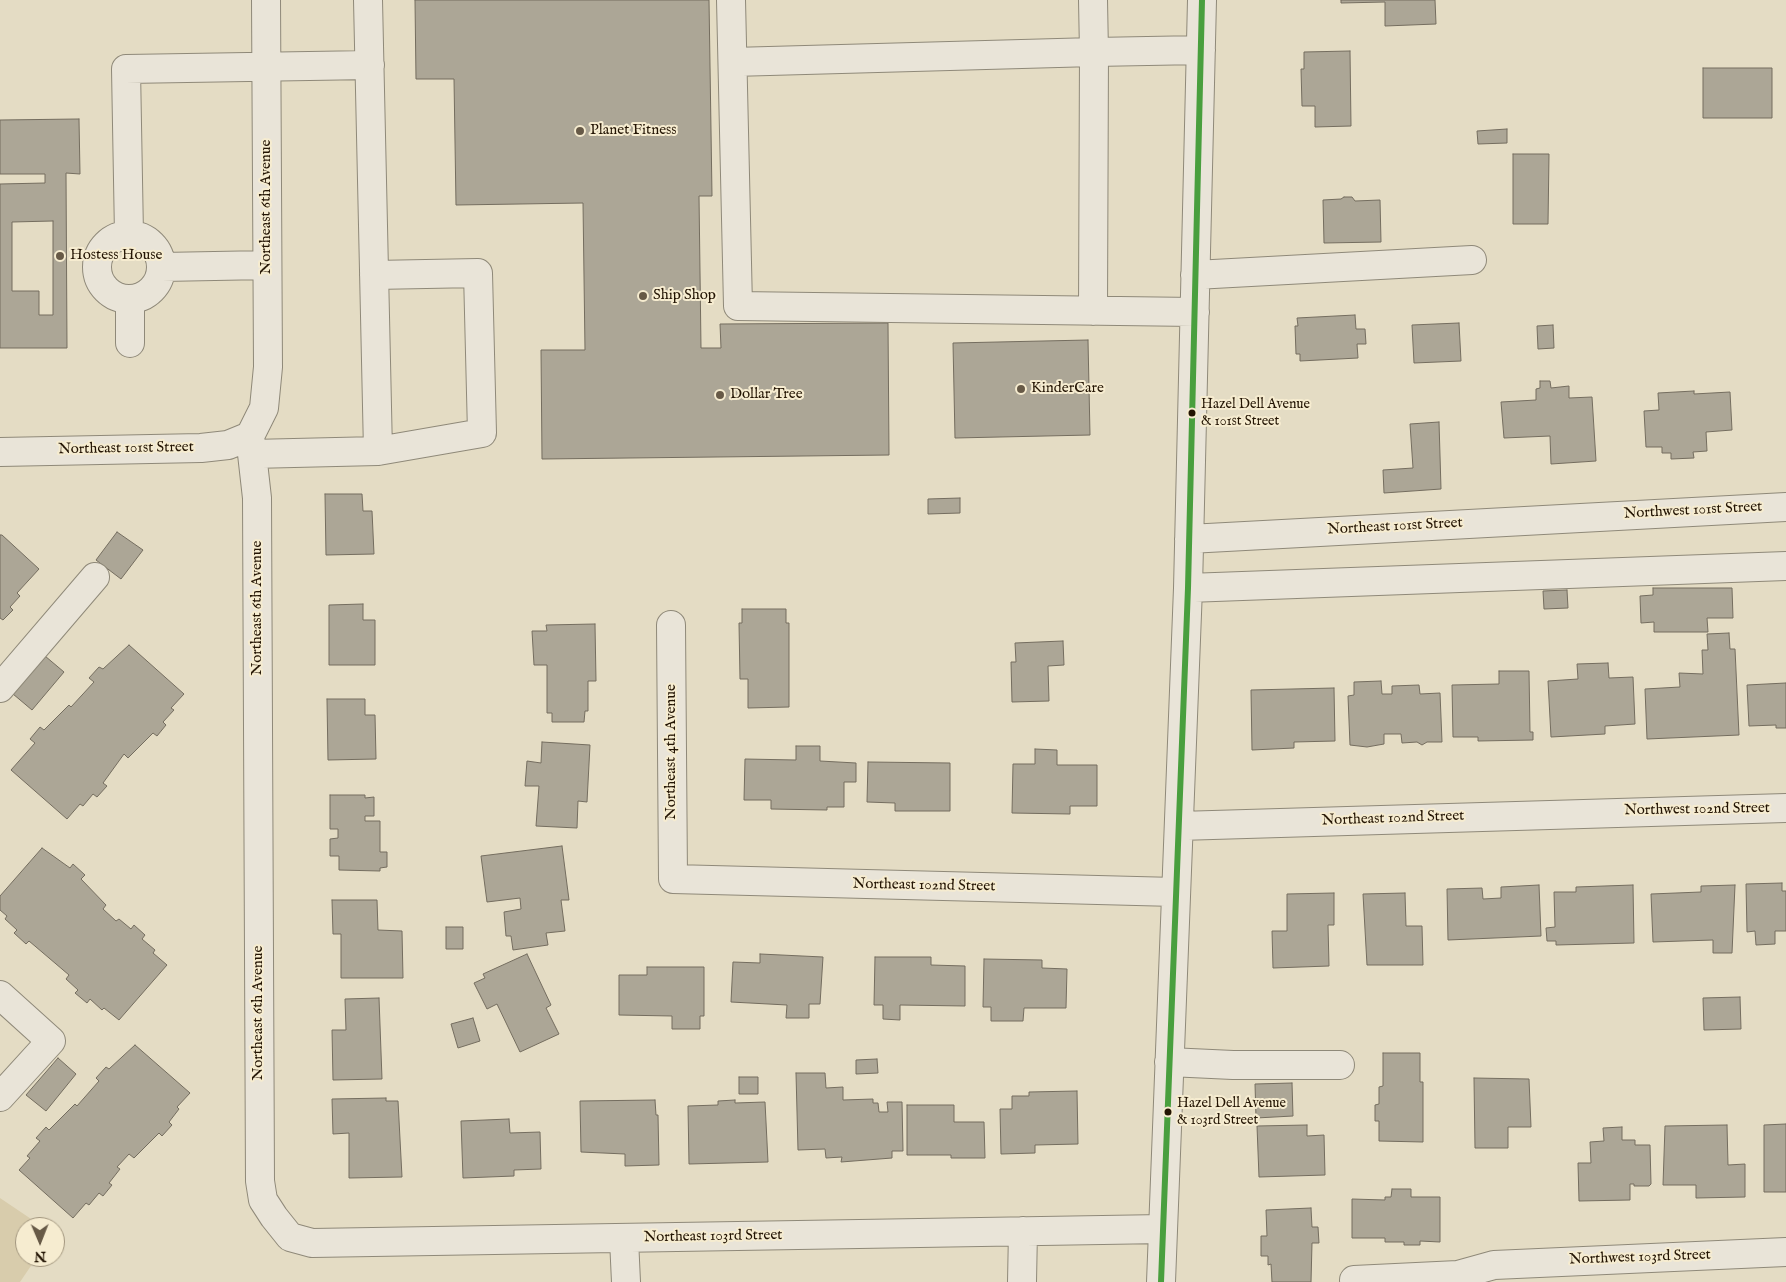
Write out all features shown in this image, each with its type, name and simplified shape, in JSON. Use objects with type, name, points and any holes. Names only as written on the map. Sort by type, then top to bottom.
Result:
[{"type":"street","name":"Northeast 6th Avenue","points":[[266,0],[268,367],[264,408],[251,445],[257,498],[260,1181],[263,1200],[274,1217]]},
{"type":"street","points":[[368,0],[378,451]]},
{"type":"street","points":[[731,0],[738,306],[1194,312]]},
{"type":"street","points":[[1093,0],[1093,311]]},
{"type":"street","points":[[1160,1282],[1188,588],[1202,0]]},
{"type":"street","points":[[733,62],[1201,50]]},
{"type":"street","points":[[129,235],[126,68],[266,68],[370,65]]},
{"type":"street","points":[[129,235],[141,237],[152,244],[159,254],[162,267],[159,279],[153,290],[142,297],[130,299],[117,298],[107,291],[100,280],[97,268],[99,256],[106,245],[116,238],[129,235]]},
{"type":"street","points":[[1195,275],[1472,260]]},
{"type":"street","points":[[162,267],[268,264]]},
{"type":"street","points":[[251,445],[378,451],[482,433],[478,273],[374,275]]},
{"type":"street","points":[[130,299],[130,343]]},
{"type":"street","name":"Northeast 101st Street","points":[[0,452],[201,448],[251,445]]},
{"type":"street","name":"Northwest 101st Street","points":[[1600,516],[1786,507]]},
{"type":"street","name":"Northeast 101st Street","points":[[1189,539],[1600,516]]},
{"type":"street","points":[[1188,588],[1786,566]]},
{"type":"street","points":[[0,688],[95,577]]},
{"type":"street","name":"Northeast 4th Avenue","points":[[671,625],[673,879]]},
{"type":"street","name":"Northwest 102nd Street","points":[[1608,813],[1786,808]]},
{"type":"street","name":"Northeast 102nd Street","points":[[1179,826],[1608,813]]},
{"type":"street","name":"Northeast 102nd Street","points":[[673,879],[1175,892]]},
{"type":"street","points":[[0,995],[51,1041],[0,1097]]},
{"type":"street","points":[[1169,1062],[1233,1065],[1340,1065]]},
{"type":"street","name":"Northeast 103rd Street","points":[[274,1217],[290,1237],[312,1243],[1163,1229]]},
{"type":"street","points":[[1022,1282],[1023,1231]]},
{"type":"street","points":[[624,1239],[626,1282]]},
{"type":"street","name":"Northwest 103rd Street","points":[[1354,1280],[1458,1275],[1494,1265],[1786,1252]]},
{"type":"shaded area","points":[[0,1198],[28,1217],[15,1217],[15,1267],[30,1267],[20,1282],[0,1282]]},
{"type":"building","points":[[415,0],[709,0],[712,196],[699,196],[701,348],[721,348],[720,324],[888,323],[889,455],[542,459],[541,350],[585,350],[583,203],[456,205],[454,79],[416,79]]},
{"type":"building","points":[[1341,0],[1435,0],[1436,24],[1385,26],[1385,2],[1341,3]]},
{"type":"building","points":[[1350,51],[1351,126],[1315,127],[1315,106],[1302,106],[1301,69],[1304,69],[1304,52]]},
{"type":"building","points":[[1703,68],[1772,68],[1772,118],[1703,118]]},
{"type":"building","name":"Hostess House","points":[[79,119],[80,174],[66,173],[67,348],[0,348],[0,184],[45,183],[45,174],[0,174],[0,120]],"holes":[[[53,221],[53,315],[39,315],[39,291],[12,291],[12,222]]]},
{"type":"building","points":[[1507,129],[1507,143],[1478,144],[1477,131]]},
{"type":"building","points":[[1513,154],[1549,154],[1548,224],[1513,224]]},
{"type":"building","points":[[1352,197],[1355,201],[1380,200],[1381,242],[1324,243],[1323,200],[1341,199]]},
{"type":"building","points":[[1355,315],[1356,329],[1365,329],[1366,344],[1357,344],[1358,358],[1300,361],[1300,354],[1296,354],[1295,326],[1298,326],[1297,318]]},
{"type":"building","points":[[1459,323],[1461,361],[1414,363],[1412,325]]},
{"type":"building","points":[[1553,325],[1554,348],[1538,349],[1537,326]]},
{"type":"building","name":"KinderCare","points":[[1088,340],[1090,435],[955,438],[953,343]]},
{"type":"building","points":[[1540,381],[1550,381],[1551,388],[1569,386],[1569,398],[1592,397],[1596,461],[1551,464],[1550,436],[1504,438],[1501,402],[1536,400],[1536,389],[1540,388]]},
{"type":"building","points":[[1694,391],[1694,394],[1730,392],[1732,430],[1706,432],[1707,451],[1693,452],[1694,458],[1671,459],[1671,453],[1662,453],[1662,447],[1646,447],[1644,411],[1659,410],[1658,393]]},
{"type":"building","points":[[1439,422],[1441,489],[1384,493],[1383,470],[1413,468],[1410,424]]},
{"type":"building","points":[[325,494],[362,494],[363,511],[372,511],[374,554],[326,555]]},
{"type":"building","points":[[960,498],[960,513],[928,514],[928,499]]},
{"type":"building","points":[[117,532],[143,550],[121,579],[96,560]]},
{"type":"building","points":[[0,535],[39,569],[17,593],[20,596],[10,607],[13,610],[3,620],[0,618]]},
{"type":"building","points":[[1653,588],[1732,588],[1733,618],[1707,618],[1708,632],[1654,632],[1654,622],[1641,623],[1640,596],[1653,595]]},
{"type":"building","points":[[1567,590],[1568,608],[1544,609],[1543,591]]},
{"type":"building","points":[[363,604],[363,620],[375,620],[375,665],[329,665],[329,605]]},
{"type":"building","points":[[742,609],[786,609],[786,623],[789,623],[789,707],[748,708],[748,679],[740,679],[739,623],[742,623]]},
{"type":"building","points":[[595,624],[596,681],[588,681],[588,711],[585,711],[584,722],[552,722],[552,713],[547,713],[547,665],[534,665],[532,631],[547,631],[546,625]]},
{"type":"building","points":[[1729,633],[1730,649],[1735,649],[1739,735],[1647,739],[1645,689],[1680,687],[1679,673],[1703,674],[1702,650],[1708,650],[1707,634]]},
{"type":"building","points":[[1063,641],[1064,665],[1048,666],[1049,701],[1012,702],[1011,662],[1016,662],[1015,643]]},
{"type":"building","points":[[129,645],[184,694],[171,708],[174,710],[163,722],[166,725],[157,736],[153,733],[128,758],[124,754],[103,783],[107,786],[97,797],[93,794],[83,806],[80,804],[67,819],[11,770],[35,743],[30,739],[40,727],[44,730],[69,705],[71,707],[94,682],[89,678],[99,667],[103,669]]},
{"type":"building","points":[[45,656],[64,672],[32,710],[13,694]]},
{"type":"building","points":[[1608,663],[1609,678],[1633,677],[1635,724],[1605,726],[1605,734],[1551,737],[1548,681],[1578,679],[1577,664]]},
{"type":"building","points":[[1499,671],[1529,671],[1530,732],[1533,732],[1533,740],[1478,741],[1478,737],[1453,737],[1452,685],[1499,684]]},
{"type":"building","points":[[1381,681],[1382,694],[1392,694],[1392,686],[1419,685],[1420,694],[1440,693],[1442,742],[1427,742],[1422,745],[1417,742],[1402,743],[1401,734],[1384,734],[1384,744],[1367,747],[1350,745],[1348,696],[1354,695],[1354,682]]},
{"type":"building","points":[[1786,683],[1786,728],[1776,728],[1776,725],[1749,726],[1747,685]]},
{"type":"building","points":[[1334,688],[1335,741],[1294,742],[1294,748],[1252,750],[1251,690]]},
{"type":"building","points":[[327,699],[365,699],[365,715],[375,715],[376,759],[328,760]]},
{"type":"building","points":[[542,742],[590,745],[587,802],[578,801],[577,828],[536,826],[539,786],[525,786],[527,761],[541,763]]},
{"type":"building","points":[[796,746],[820,746],[820,761],[856,763],[856,782],[844,782],[844,807],[827,807],[827,810],[771,809],[771,800],[744,800],[745,759],[796,760]]},
{"type":"building","points":[[1035,749],[1057,750],[1057,765],[1097,765],[1097,806],[1070,806],[1070,814],[1012,813],[1013,764],[1035,764]]},
{"type":"building","points":[[868,762],[950,763],[950,811],[895,811],[895,803],[867,802]]},
{"type":"building","points":[[330,795],[365,795],[365,798],[374,797],[374,816],[365,816],[365,821],[380,821],[380,852],[387,852],[387,867],[380,868],[380,871],[339,870],[339,856],[330,856],[330,839],[338,838],[338,829],[330,829]]},
{"type":"building","points":[[562,846],[569,900],[561,900],[565,931],[546,933],[548,945],[513,950],[511,936],[506,936],[504,912],[521,909],[520,898],[487,902],[481,856]]},
{"type":"building","points":[[42,848],[70,868],[73,864],[85,875],[81,879],[106,905],[103,909],[116,921],[119,919],[131,929],[134,925],[145,935],[142,939],[155,950],[153,953],[167,965],[119,1020],[104,1008],[102,1010],[90,999],[87,1003],[75,993],[78,990],[66,979],[69,975],[29,941],[26,944],[14,933],[17,930],[5,919],[7,916],[0,910],[0,896]]},
{"type":"building","points":[[1782,883],[1782,891],[1786,891],[1786,931],[1775,931],[1775,944],[1756,945],[1755,931],[1747,932],[1746,884]]},
{"type":"building","points":[[1539,885],[1541,936],[1448,940],[1447,889],[1482,888],[1483,899],[1501,898],[1501,887]]},
{"type":"building","points":[[1633,885],[1634,943],[1556,945],[1556,941],[1547,941],[1546,928],[1555,927],[1554,892],[1576,892],[1576,887]]},
{"type":"building","points":[[1735,885],[1732,953],[1713,953],[1713,940],[1653,942],[1651,894],[1701,892],[1701,886]]},
{"type":"building","points":[[1334,893],[1334,925],[1328,925],[1329,966],[1273,968],[1272,931],[1287,931],[1287,894]]},
{"type":"building","points":[[1405,893],[1406,926],[1422,926],[1423,965],[1367,965],[1363,894]]},
{"type":"building","points":[[332,900],[377,900],[378,930],[402,931],[403,978],[341,978],[341,934],[333,934]]},
{"type":"building","points":[[446,927],[463,927],[463,949],[446,949]]},
{"type":"building","points":[[527,954],[551,1005],[546,1008],[559,1034],[520,1052],[497,1004],[487,1009],[474,983],[485,978],[483,974]]},
{"type":"building","points":[[760,954],[823,957],[820,1004],[809,1004],[809,1018],[786,1018],[787,1005],[731,1002],[733,962],[760,963]]},
{"type":"building","points":[[875,957],[931,957],[931,965],[965,966],[965,1006],[900,1005],[900,1020],[883,1019],[883,1005],[874,1005]]},
{"type":"building","points":[[984,959],[1042,960],[1042,968],[1067,969],[1066,1008],[1024,1008],[1023,1021],[991,1021],[991,1007],[983,1007]]},
{"type":"building","points":[[647,967],[704,967],[704,1016],[700,1016],[700,1029],[672,1029],[672,1016],[619,1015],[619,975],[647,975]]},
{"type":"building","points":[[1740,997],[1741,1029],[1704,1030],[1703,998]]},
{"type":"building","points":[[379,998],[382,1079],[333,1080],[332,1030],[346,1030],[345,999]]},
{"type":"building","points":[[473,1018],[480,1041],[458,1048],[451,1024]]},
{"type":"building","points":[[135,1045],[190,1093],[177,1107],[179,1109],[169,1122],[172,1125],[162,1136],[159,1133],[134,1158],[129,1154],[117,1167],[120,1169],[109,1183],[112,1185],[103,1196],[99,1193],[89,1205],[86,1203],[73,1218],[19,1170],[30,1158],[27,1156],[40,1141],[36,1138],[46,1127],[49,1130],[75,1104],[77,1106],[99,1081],[96,1078],[106,1067],[109,1069]]},
{"type":"building","points":[[1383,1053],[1420,1053],[1420,1082],[1423,1082],[1423,1142],[1379,1141],[1379,1121],[1375,1121],[1375,1105],[1379,1104],[1379,1087],[1383,1086]]},
{"type":"building","points":[[58,1058],[76,1074],[46,1111],[26,1095]]},
{"type":"building","points":[[877,1059],[878,1073],[856,1074],[856,1060]]},
{"type":"building","points":[[796,1073],[825,1073],[826,1088],[843,1087],[843,1100],[873,1099],[873,1103],[878,1103],[879,1112],[888,1112],[887,1102],[902,1102],[903,1151],[892,1151],[892,1158],[841,1162],[842,1157],[826,1158],[825,1149],[798,1150]]},
{"type":"building","points":[[739,1077],[758,1077],[758,1094],[739,1094]]},
{"type":"building","points":[[1474,1078],[1529,1079],[1531,1127],[1508,1127],[1508,1148],[1475,1148]]},
{"type":"building","points":[[1292,1083],[1293,1116],[1256,1118],[1255,1084]]},
{"type":"building","points":[[1077,1091],[1078,1144],[1035,1145],[1035,1153],[1001,1154],[1000,1109],[1012,1109],[1012,1096],[1029,1096],[1029,1092]]},
{"type":"building","points":[[386,1098],[386,1101],[398,1101],[402,1177],[349,1178],[349,1133],[333,1134],[332,1099]]},
{"type":"building","points":[[655,1100],[656,1115],[658,1115],[659,1165],[625,1166],[625,1154],[581,1152],[580,1101]]},
{"type":"building","points":[[735,1100],[735,1103],[765,1102],[768,1162],[689,1164],[688,1106],[718,1105],[718,1101]]},
{"type":"building","points":[[907,1105],[954,1105],[954,1122],[984,1122],[985,1158],[951,1158],[951,1155],[907,1155]]},
{"type":"building","points":[[509,1119],[510,1133],[540,1132],[541,1169],[514,1170],[514,1176],[463,1178],[461,1121]]},
{"type":"building","points":[[1786,1124],[1786,1192],[1764,1192],[1764,1125]]},
{"type":"building","points":[[1307,1125],[1307,1136],[1324,1135],[1325,1175],[1259,1177],[1257,1126]]},
{"type":"building","points":[[1727,1125],[1728,1165],[1745,1164],[1745,1197],[1696,1198],[1696,1185],[1663,1185],[1665,1126]]},
{"type":"building","points":[[1622,1127],[1622,1140],[1635,1140],[1635,1145],[1650,1145],[1651,1184],[1649,1186],[1634,1186],[1634,1184],[1630,1184],[1630,1200],[1579,1201],[1578,1163],[1591,1163],[1590,1142],[1604,1141],[1603,1128]]},
{"type":"building","points":[[1392,1189],[1411,1189],[1411,1197],[1440,1197],[1440,1242],[1420,1241],[1420,1245],[1404,1245],[1404,1242],[1385,1242],[1385,1238],[1352,1238],[1352,1199],[1385,1200],[1385,1197],[1391,1197]]},
{"type":"building","points":[[1311,1208],[1312,1227],[1318,1227],[1319,1243],[1312,1243],[1311,1282],[1272,1282],[1271,1264],[1268,1265],[1268,1256],[1261,1256],[1261,1236],[1267,1236],[1266,1210]]},
{"type":"transit line","points":[[1161,1282],[1188,588],[1202,0]]},
{"type":"place","name":"Planet Fitness","points":[[580,131]]},
{"type":"place","name":"Hostess House","points":[[60,256]]},
{"type":"place","name":"Ship Shop","points":[[643,296]]},
{"type":"place","name":"KinderCare","points":[[1021,389]]},
{"type":"place","name":"Dollar Tree","points":[[720,395]]},
{"type":"place","name":"Hazel Dell Avenue & 101st Street","points":[[1192,413]]},
{"type":"place","name":"Hazel Dell Avenue & 103rd Street","points":[[1168,1112]]}]
